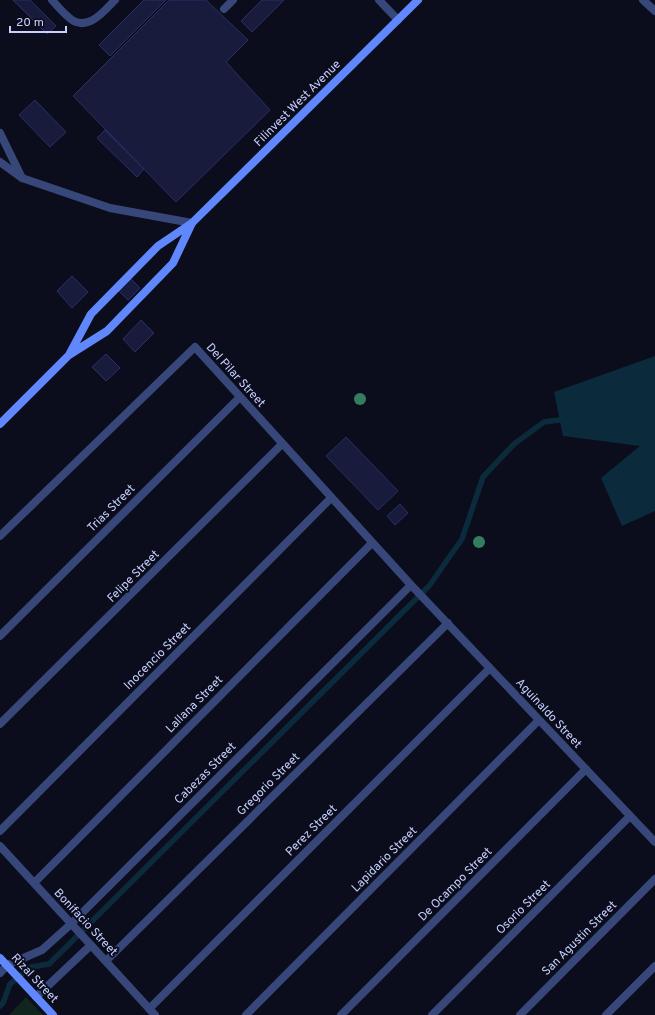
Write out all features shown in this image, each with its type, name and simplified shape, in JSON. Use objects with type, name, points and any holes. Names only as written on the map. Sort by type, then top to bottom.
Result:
[{"type":"street","points":[[52,0],[73,21],[81,23],[90,22],[98,17],[115,0]]},
{"type":"street","points":[[224,9],[233,0]]},
{"type":"street","points":[[378,0],[398,20]]},
{"type":"street","points":[[643,0],[655,10]]},
{"type":"street","name":"Filinvest West Avenue","points":[[69,355],[91,314],[158,246],[192,223],[398,20],[415,1]]},
{"type":"street","points":[[0,133],[22,178]]},
{"type":"street","points":[[0,162],[22,178],[110,208],[192,223]]},
{"type":"street","name":"Filinvest West Avenue","points":[[0,424],[69,355],[107,330],[173,263],[192,223]]},
{"type":"street","name":"Del Pilar Street","points":[[0,536],[195,348],[372,543],[427,601]]},
{"type":"street","name":"Trias Street","points":[[0,636],[240,397]]},
{"type":"street","name":"Felipe Street","points":[[0,724],[282,444]]},
{"type":"street","name":"Inocencio Street","points":[[0,831],[331,498]]},
{"type":"street","name":"Lallana Street","points":[[34,883],[372,543]]},
{"type":"street","name":"Cabezas Street","points":[[8,967],[42,950],[71,924],[412,586]]},
{"type":"street","name":"Aguinaldo Street","points":[[427,601],[655,842]]},
{"type":"street","name":"Gregorio Street","points":[[106,961],[448,623]]},
{"type":"street","name":"Perez Street","points":[[152,1012],[490,668]]},
{"type":"street","name":"Lapidario Street","points":[[246,1015],[539,720]]},
{"type":"street","name":"De Ocampo Street","points":[[341,1015],[586,769]]},
{"type":"street","name":"Osorio Street","points":[[432,1015],[630,816]]},
{"type":"street","name":"Bonifacio Street","points":[[0,846],[152,1012]]},
{"type":"street","name":"San Agustin Street","points":[[520,1015],[655,879]]},
{"type":"street","points":[[36,997],[88,942]]},
{"type":"street","name":"Rizal Street","points":[[0,958],[53,1015]]},
{"type":"street","points":[[606,1015],[655,966]]},
{"type":"street","points":[[0,973],[8,967]]},
{"type":"green space","points":[[26,997],[43,1015],[9,1015]]},
{"type":"water","points":[[655,356],[655,511],[622,526],[601,478],[640,446],[563,436],[554,392]]},
{"type":"building","points":[[13,0],[30,0],[56,26],[47,34]]},
{"type":"building","points":[[144,0],[166,0],[110,56],[99,45]]},
{"type":"building","points":[[169,0],[206,0],[248,40],[226,62],[270,110],[176,202],[73,96]]},
{"type":"building","points":[[262,0],[284,0],[252,32],[241,21]]},
{"type":"building","points":[[35,100],[66,132],[50,147],[19,115]]},
{"type":"building","points":[[105,130],[144,169],[137,177],[97,138]]},
{"type":"building","points":[[72,276],[88,292],[72,308],[57,291]]},
{"type":"building","points":[[131,279],[140,288],[128,300],[119,291]]},
{"type":"building","points":[[141,320],[154,333],[135,352],[123,339]]},
{"type":"building","points":[[106,354],[120,368],[106,381],[92,367]]},
{"type":"building","points":[[346,437],[398,491],[378,510],[326,456]]},
{"type":"building","points":[[400,504],[408,513],[395,525],[387,516]]},
{"type":"waterway","points":[[0,1006],[3,1003],[10,984],[31,967],[49,964],[429,586],[462,539],[483,477],[514,444],[544,422],[567,419]]}]
